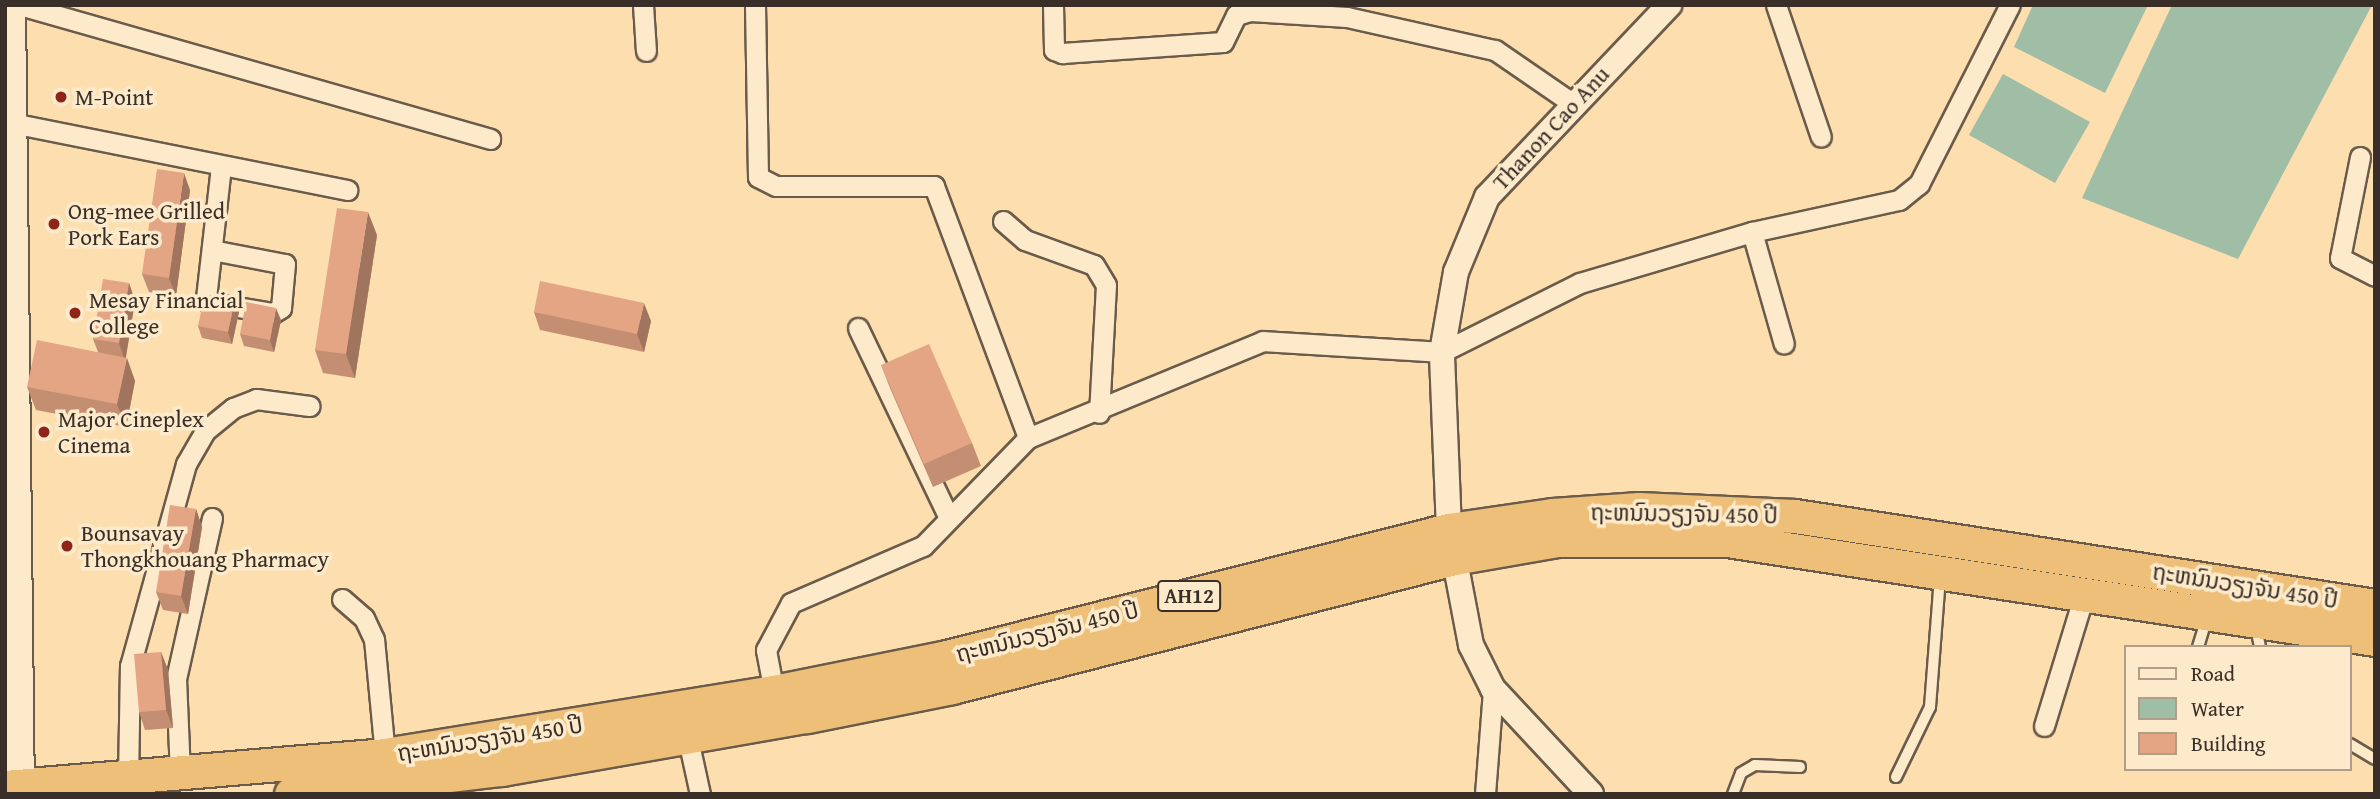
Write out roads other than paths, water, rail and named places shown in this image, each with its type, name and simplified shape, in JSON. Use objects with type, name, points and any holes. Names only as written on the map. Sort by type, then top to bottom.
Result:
[{"type":"highway","name":"ຖະຫນົນວຽງຈັນ 450 ປີ","points":[[291,794],[685,723],[774,692],[947,657],[1451,544],[1639,509],[1795,516],[2375,606]]},
{"type":"highway","name":"ຖະຫນົນວຽງຈັນ 450 ປີ","points":[[15,789],[386,755],[685,723],[952,687],[1451,544],[1640,537],[1727,540],[2208,613],[2257,634],[2357,640]]},
{"type":"main road","points":[[11,5],[15,789]]},
{"type":"street","points":[[20,5],[490,139]]},
{"type":"street","points":[[643,5],[646,51]]},
{"type":"street","points":[[755,5],[758,177],[776,186],[934,186],[1028,438]]},
{"type":"street","points":[[1053,5],[1054,50],[1062,53],[1213,43],[1228,36],[1236,15],[1250,11],[1350,11],[1495,50],[1572,103]]},
{"type":"street","name":"Thanon Cao Anu","points":[[1591,794],[1493,689],[1472,645],[1451,544],[1441,352],[1456,272],[1487,197],[1572,103],[1669,5]]},
{"type":"street","points":[[1776,5],[1821,137]]},
{"type":"street","points":[[774,692],[766,650],[791,603],[923,547],[948,516],[1028,438],[1099,413],[1263,341],[1441,352],[1580,283],[1752,232],[1874,210],[1919,184],[2010,5]]},
{"type":"street","points":[[12,123],[347,190]]},
{"type":"street","points":[[2360,157],[2340,258],[2375,276]]},
{"type":"street","points":[[212,250],[285,264],[281,309],[273,313],[208,302],[212,250],[221,166]]},
{"type":"street","points":[[1003,221],[1025,240],[1094,265],[1106,285],[1099,413]]},
{"type":"street","points":[[1752,232],[1784,344]]},
{"type":"street","points":[[858,328],[948,516]]},
{"type":"street","points":[[128,779],[130,666],[186,464],[206,430],[233,408],[256,399],[310,406]]},
{"type":"street","points":[[180,774],[176,679],[212,518]]},
{"type":"street","points":[[2044,726],[2084,595]]},
{"type":"street","points":[[342,599],[364,618],[374,639],[386,755]]},
{"type":"street","points":[[1485,794],[1493,689]]},
{"type":"street","points":[[685,723],[700,794]]},
{"type":"lane","points":[[1896,777],[1930,707],[1941,573]]},
{"type":"lane","points":[[2199,645],[2208,613]]},
{"type":"lane","points":[[2352,745],[2375,759]]},
{"type":"lane","points":[[1733,794],[1741,773],[1755,765],[1800,767]]},
{"type":"water","points":[[2033,5],[2148,5],[2105,93],[2014,47]]},
{"type":"water","points":[[2172,5],[2372,5],[2238,259],[2082,198]]},
{"type":"water","points":[[2003,74],[2090,122],[2055,183],[1969,135]]},
{"type":"place","name":"M-Point","points":[[61,97]]},
{"type":"place","name":"Ong-mee Grilled Pork Ears","points":[[54,224]]},
{"type":"place","name":"Mesay Financial College","points":[[75,313]]},
{"type":"place","name":"Major Cineplex Cinema","points":[[44,432]]},
{"type":"place","name":"Bounsavay Thongkhouang Pharmacy","points":[[67,546]]}]
